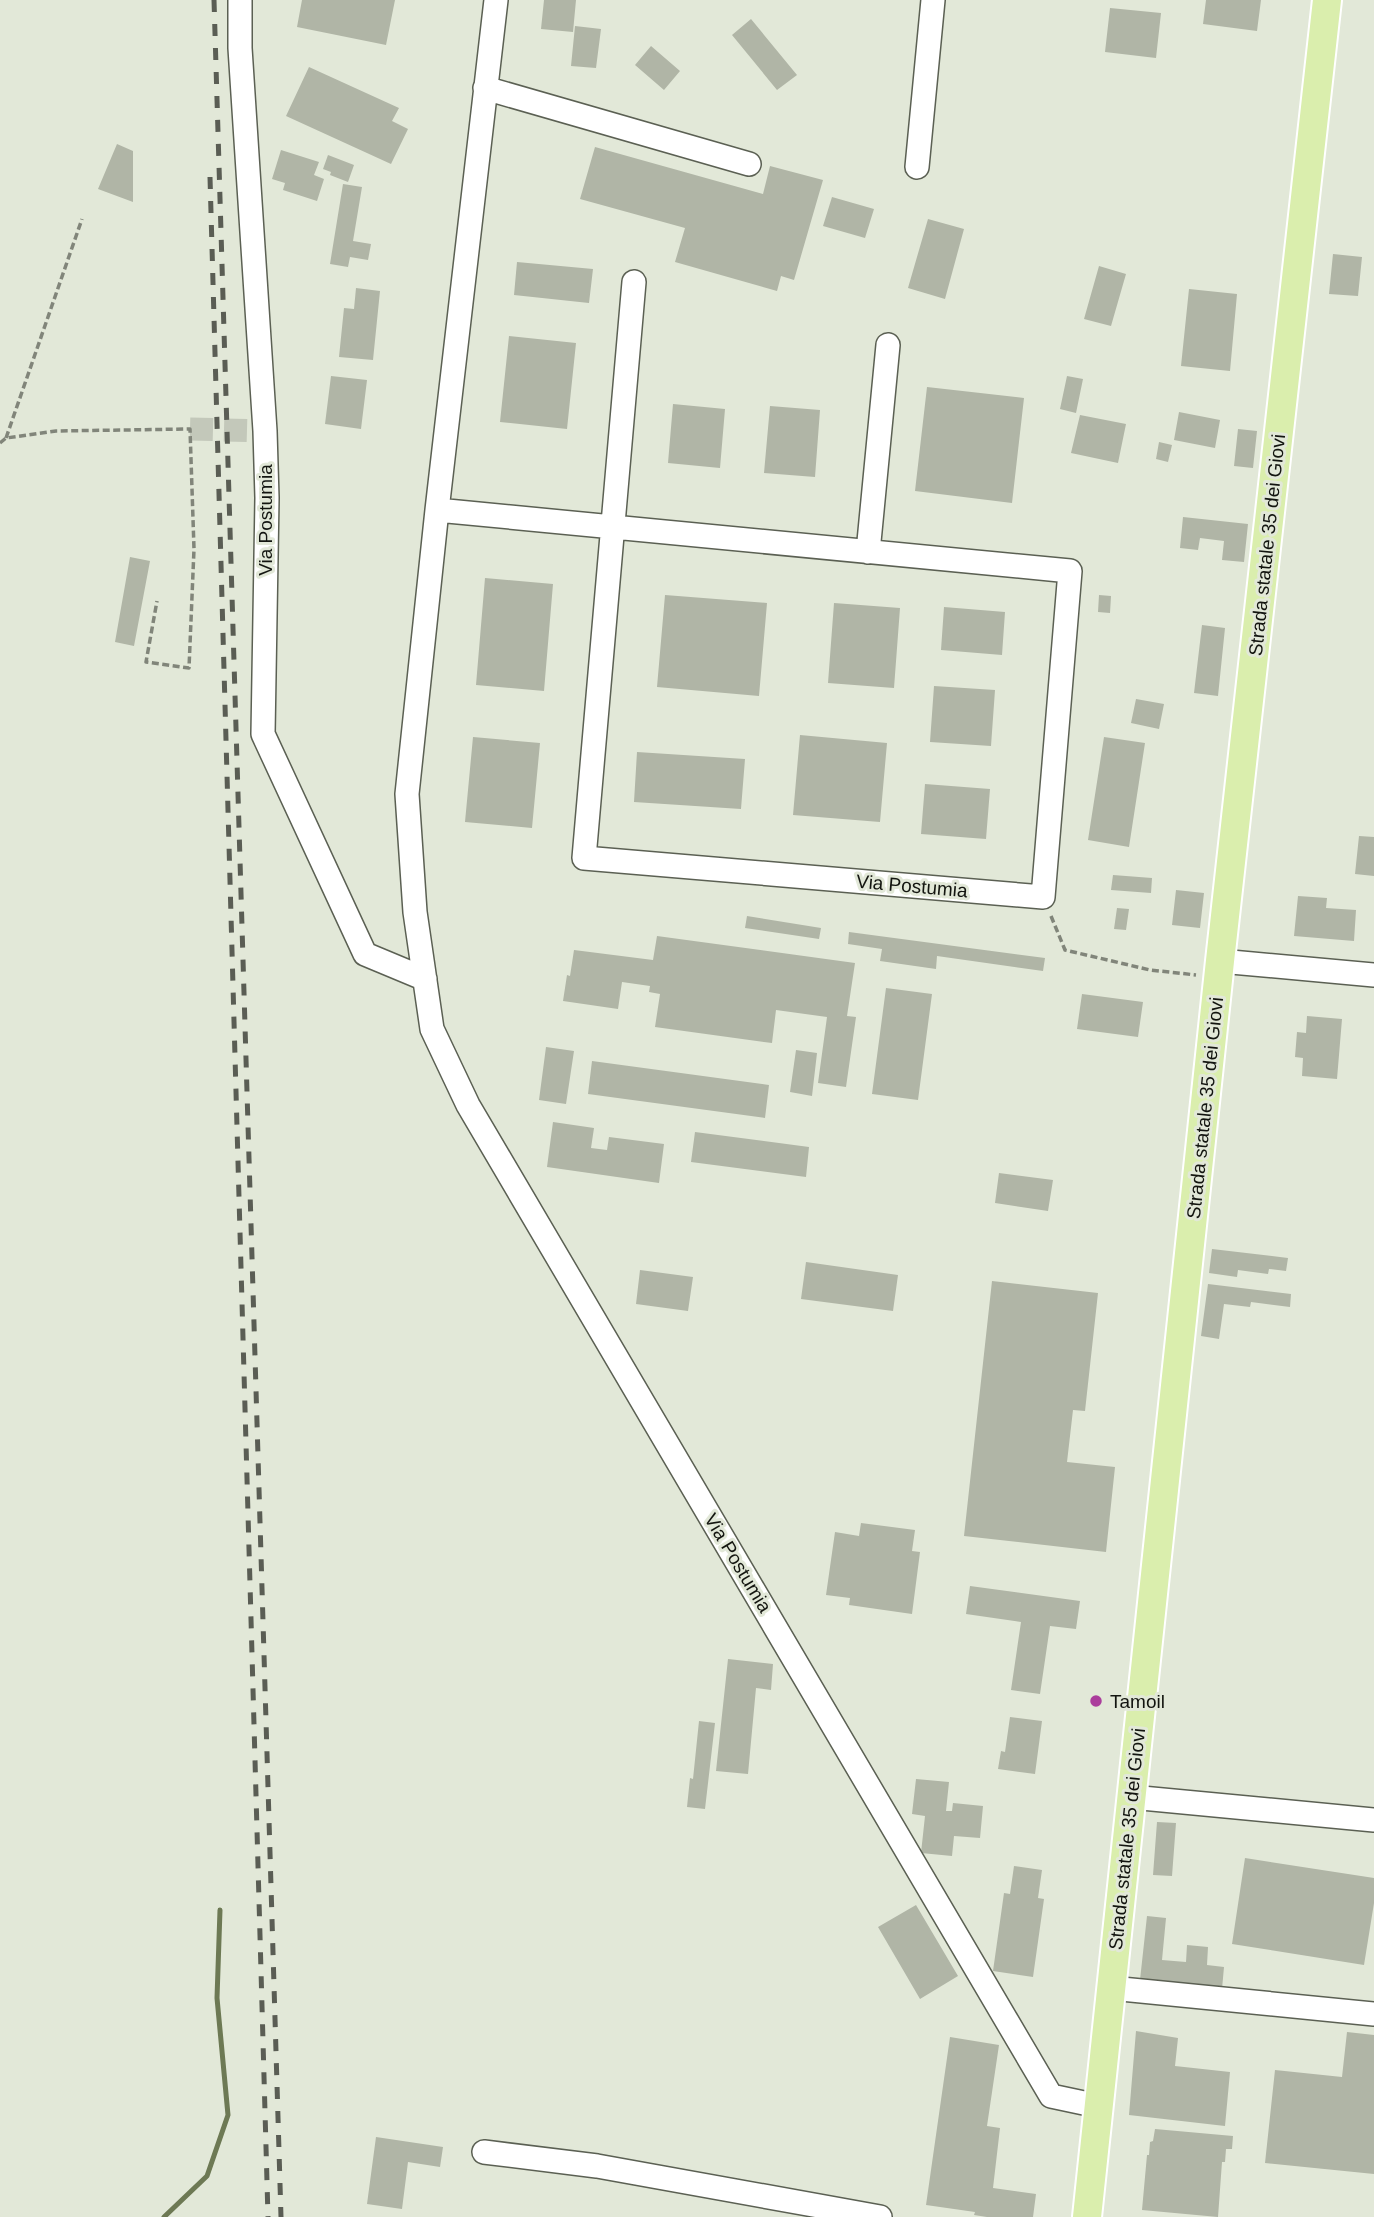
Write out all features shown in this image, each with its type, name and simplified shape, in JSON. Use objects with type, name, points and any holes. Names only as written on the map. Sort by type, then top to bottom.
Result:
[{"type":"main road","name":"Strada statale 35 dei Giovi","points":[[1087,2217],[1220,961],[1327,0]]},
{"type":"street","name":"Via Postumia","points":[[240,0],[240,48],[265,431],[267,498],[264,734],[365,954],[425,979]]},
{"type":"street","name":"Via Postumia","points":[[496,0],[407,794],[415,912],[432,1030],[468,1105],[1051,2096],[1098,2106]]},
{"type":"street","points":[[917,167],[933,0]]},
{"type":"street","points":[[485,88],[748,164]]},
{"type":"street","name":"Via Postumia","points":[[634,282],[584,858],[1043,897]]},
{"type":"street","points":[[868,552],[888,345]]},
{"type":"street","points":[[437,510],[1070,571],[1043,897]]},
{"type":"street","points":[[1220,961],[1374,975]]},
{"type":"street","points":[[1131,1797],[1374,1820]]},
{"type":"street","points":[[1111,1988],[1374,2014]]},
{"type":"street","points":[[484,2152],[597,2166],[880,2217]]},
{"type":"path","points":[[0,443],[6,438],[82,219]]},
{"type":"path","points":[[6,438],[56,431],[190,429],[194,549],[189,668],[146,662],[157,601]]},
{"type":"path","points":[[1043,897],[1065,950],[1150,970],[1200,975],[1220,961]]},
{"type":"building","points":[[302,0],[395,0],[386,45],[297,27]]},
{"type":"building","points":[[544,0],[576,0],[573,32],[541,29]]},
{"type":"building","points":[[1206,0],[1261,0],[1257,31],[1203,24]]},
{"type":"building","points":[[1110,8],[1161,13],[1156,58],[1105,52]]},
{"type":"building","points":[[751,19],[797,75],[777,90],[732,35]]},
{"type":"building","points":[[575,26],[601,29],[596,68],[571,66]]},
{"type":"building","points":[[651,46],[680,71],[664,90],[635,65]]},
{"type":"building","points":[[309,67],[399,108],[392,121],[408,129],[391,164],[286,116]]},
{"type":"building","points":[[117,144],[133,151],[133,202],[98,189]]},
{"type":"building","points":[[595,147],[763,194],[770,166],[823,180],[794,280],[781,276],[777,291],[675,262],[685,228],[580,199]]},
{"type":"building","points":[[281,150],[319,162],[314,175],[324,179],[317,201],[283,190],[285,183],[272,179]]},
{"type":"building","points":[[328,155],[354,165],[348,182],[323,169]]},
{"type":"building","points":[[343,184],[362,187],[353,241],[371,244],[368,260],[350,257],[348,267],[330,264]]},
{"type":"building","points":[[832,197],[874,209],[865,238],[823,226]]},
{"type":"building","points":[[928,219],[964,229],[945,299],[908,288]]},
{"type":"building","points":[[1333,254],[1362,257],[1358,296],[1329,294]]},
{"type":"building","points":[[517,262],[593,269],[589,303],[514,295]]},
{"type":"building","points":[[1099,266],[1126,274],[1111,326],[1084,319]]},
{"type":"building","points":[[356,288],[380,291],[373,360],[339,357],[344,308],[354,309]]},
{"type":"building","points":[[1189,289],[1237,294],[1230,371],[1181,366]]},
{"type":"building","points":[[509,336],[576,343],[567,429],[500,422]]},
{"type":"building","points":[[331,376],[367,380],[361,429],[325,424]]},
{"type":"building","points":[[1067,376],[1083,379],[1076,413],[1060,409]]},
{"type":"building","points":[[927,387],[1024,398],[1012,503],[915,491]]},
{"type":"building","points":[[673,404],[725,409],[720,468],[668,463]]},
{"type":"building","points":[[770,406],[820,410],[815,477],[764,473]]},
{"type":"building","points":[[1179,412],[1220,420],[1215,448],[1174,440]]},
{"type":"building","points":[[1080,415],[1126,424],[1118,463],[1071,453]]},
{"type":"building","points":[[1238,429],[1257,431],[1253,468],[1234,466]]},
{"type":"building","points":[[1159,442],[1172,445],[1168,462],[1156,459]]},
{"type":"building","points":[[1183,517],[1248,524],[1244,562],[1222,560],[1224,541],[1200,538],[1198,550],[1180,548]]},
{"type":"building","points":[[130,557],[150,561],[134,646],[115,642]]},
{"type":"building","points":[[485,578],[553,584],[544,691],[476,685]]},
{"type":"building","points":[[665,595],[767,603],[759,696],[657,687]]},
{"type":"building","points":[[1099,595],[1111,596],[1110,613],[1098,612]]},
{"type":"building","points":[[834,603],[900,608],[894,688],[828,683]]},
{"type":"building","points":[[944,607],[1005,612],[1002,655],[941,650]]},
{"type":"building","points":[[1202,625],[1225,628],[1218,696],[1194,693]]},
{"type":"building","points":[[934,686],[995,690],[991,746],[930,742]]},
{"type":"building","points":[[1136,699],[1164,704],[1159,729],[1131,723]]},
{"type":"building","points":[[800,735],[887,743],[880,822],[793,815]]},
{"type":"building","points":[[473,737],[540,743],[532,828],[465,822]]},
{"type":"building","points":[[1104,737],[1145,743],[1129,847],[1088,840]]},
{"type":"building","points":[[637,752],[745,759],[741,809],[634,802]]},
{"type":"building","points":[[925,784],[990,789],[986,839],[921,834]]},
{"type":"building","points":[[1359,836],[1374,837],[1374,876],[1355,874]]},
{"type":"building","points":[[1113,875],[1152,878],[1151,893],[1111,890]]},
{"type":"building","points":[[1176,890],[1204,893],[1200,928],[1172,925]]},
{"type":"building","points":[[1298,896],[1327,898],[1326,908],[1356,910],[1354,941],[1294,936]]},
{"type":"building","points":[[1117,908],[1129,909],[1126,930],[1114,929]]},
{"type":"building","points":[[747,916],[821,928],[819,939],[745,928]]},
{"type":"building","points":[[849,932],[1045,958],[1043,971],[937,956],[936,969],[880,961],[882,949],[848,944]]},
{"type":"building","points":[[657,936],[855,963],[847,1016],[856,1017],[846,1087],[818,1083],[827,1017],[776,1010],[772,1043],[655,1027],[660,994],[649,992],[650,986],[622,982],[618,1009],[563,1001],[574,950],[653,960]]},
{"type":"building","points":[[886,988],[932,994],[918,1100],[872,1094]]},
{"type":"building","points":[[1082,994],[1143,1002],[1138,1037],[1077,1029]]},
{"type":"building","points":[[1307,1016],[1342,1019],[1337,1079],[1302,1076],[1303,1058],[1295,1057],[1297,1032],[1306,1033]]},
{"type":"building","points":[[546,1047],[574,1051],[566,1104],[539,1100]]},
{"type":"building","points":[[796,1050],[817,1053],[812,1096],[790,1092]]},
{"type":"building","points":[[592,1061],[769,1085],[765,1118],[588,1094]]},
{"type":"building","points":[[553,1122],[594,1128],[591,1148],[607,1150],[609,1137],[664,1144],[659,1183],[547,1167]]},
{"type":"building","points":[[695,1132],[809,1147],[806,1177],[691,1162]]},
{"type":"building","points":[[999,1173],[1053,1180],[1048,1211],[995,1203]]},
{"type":"building","points":[[1212,1249],[1288,1258],[1286,1271],[1269,1269],[1268,1274],[1238,1270],[1237,1277],[1209,1273]]},
{"type":"building","points":[[806,1262],[898,1275],[893,1311],[801,1299]]},
{"type":"building","points":[[640,1270],[693,1277],[688,1311],[636,1304]]},
{"type":"building","points":[[992,1281],[1098,1293],[1085,1411],[1073,1410],[1067,1462],[1115,1467],[1106,1552],[964,1536]]},
{"type":"building","points":[[1208,1284],[1291,1294],[1290,1307],[1251,1302],[1250,1307],[1224,1304],[1219,1339],[1201,1336]]},
{"type":"building","points":[[861,1523],[915,1530],[912,1551],[920,1552],[912,1614],[849,1605],[850,1598],[826,1595],[835,1532],[859,1536]]},
{"type":"building","points":[[970,1586],[1080,1601],[1076,1629],[1050,1626],[1040,1694],[1011,1690],[1021,1622],[966,1614]]},
{"type":"building","points":[[728,1659],[773,1664],[771,1690],[756,1688],[748,1774],[716,1771]]},
{"type":"building","points":[[1010,1717],[1042,1721],[1035,1774],[998,1769],[1001,1751],[1005,1752]]},
{"type":"building","points":[[699,1721],[715,1723],[705,1809],[687,1807]]},
{"type":"building","points":[[916,1779],[949,1782],[946,1811],[952,1811],[953,1803],[983,1806],[980,1838],[954,1836],[952,1856],[921,1853],[925,1816],[912,1814]]},
{"type":"building","points":[[1157,1822],[1176,1823],[1172,1876],[1153,1875]]},
{"type":"building","points":[[1245,1858],[1374,1878],[1374,1903],[1364,1965],[1232,1944]]},
{"type":"building","points":[[1014,1866],[1042,1870],[1038,1898],[1044,1899],[1033,1977],[993,1971],[1004,1893],[1010,1894]]},
{"type":"building","points":[[916,1905],[958,1976],[920,1999],[878,1927]]},
{"type":"building","points":[[1147,1916],[1166,1918],[1162,1960],[1186,1962],[1187,1945],[1208,1947],[1207,1965],[1224,1967],[1222,1989],[1140,1980]]},
{"type":"building","points":[[1136,2031],[1178,2038],[1175,2066],[1230,2072],[1225,2126],[1129,2115]]},
{"type":"building","points":[[1347,2032],[1374,2035],[1374,2174],[1265,2163],[1275,2070],[1342,2077]]},
{"type":"building","points":[[950,2037],[999,2045],[987,2126],[1000,2128],[993,2188],[1036,2194],[1033,2217],[987,2217],[974,2215],[975,2212],[926,2205]]},
{"type":"building","points":[[1155,2129],[1233,2136],[1232,2149],[1226,2149],[1225,2162],[1222,2162],[1218,2217],[1142,2210],[1147,2155]]},
{"type":"building","points":[[376,2137],[443,2147],[440,2167],[408,2162],[402,2209],[367,2204]]},
{"type":"waterway","points":[[164,2217],[207,2176],[228,2115],[217,1998],[220,1910]]},
{"type":"tunnel","points":[[190,429],[265,431]]},
{"type":"railway","points":[[214,0],[281,2217]]},
{"type":"railway","points":[[210,177],[268,2217]]},
{"type":"place","name":"Tamoil","points":[[1096,1701]]}]
